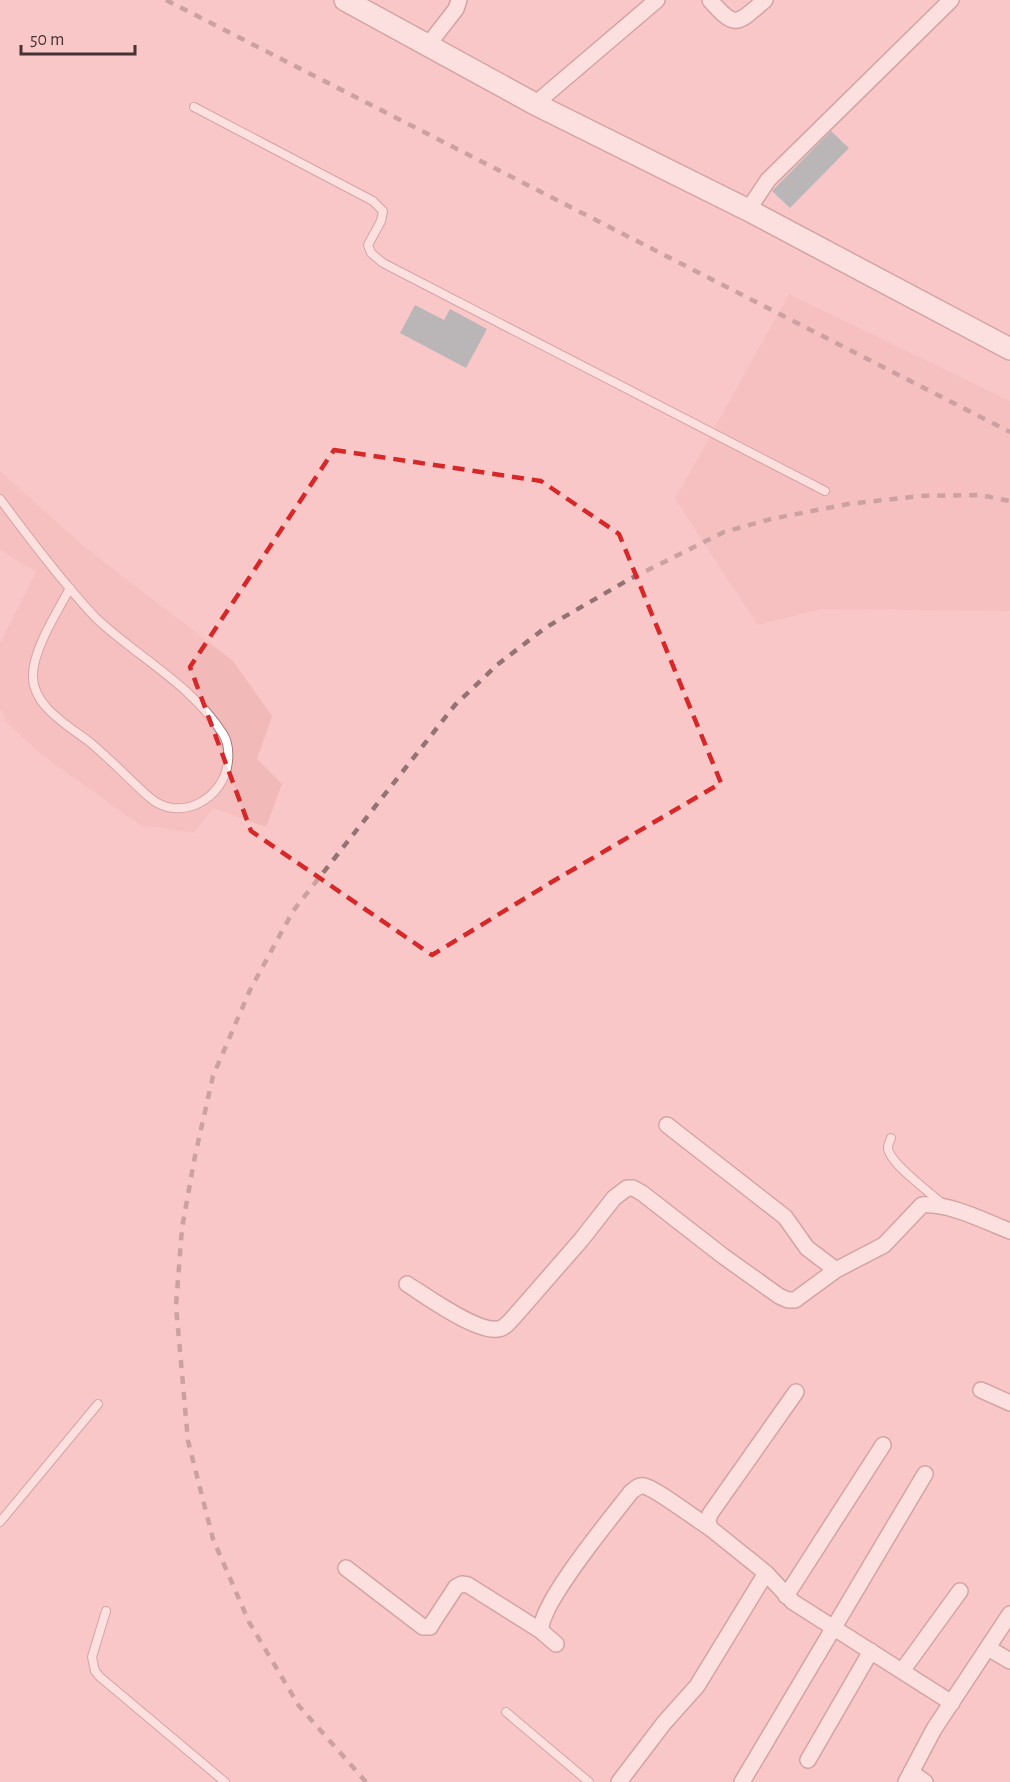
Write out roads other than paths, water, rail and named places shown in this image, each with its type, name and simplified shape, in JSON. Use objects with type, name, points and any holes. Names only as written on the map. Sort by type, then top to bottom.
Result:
[{"type":"main road","points":[[345,0],[535,104],[748,210],[1010,349]]},
{"type":"street","points":[[428,45],[456,9],[459,0]]},
{"type":"street","points":[[535,104],[657,0]]},
{"type":"street","points":[[710,0],[724,16],[736,21],[765,0]]},
{"type":"street","points":[[748,210],[768,180],[951,0]]},
{"type":"street","points":[[667,1125],[785,1217],[807,1248],[836,1270]]},
{"type":"street","points":[[407,1284],[456,1316],[488,1328],[498,1329],[505,1326],[581,1240],[614,1198],[627,1188],[633,1188],[642,1193],[723,1256],[788,1300],[795,1300],[836,1270],[884,1245],[922,1205],[933,1204],[946,1207],[1010,1231]]},
{"type":"street","points":[[981,1390],[1010,1403]]},
{"type":"street","points":[[710,1528],[708,1521],[710,1514],[796,1392]]},
{"type":"street","points":[[786,1596],[883,1445]]},
{"type":"street","points":[[742,1782],[925,1474]]},
{"type":"street","points":[[542,1631],[543,1616],[566,1577],[631,1492],[639,1486],[644,1486],[710,1528],[766,1573],[793,1602],[952,1703]]},
{"type":"street","points":[[346,1568],[423,1627],[434,1623],[456,1587],[462,1584],[468,1585],[542,1631],[556,1644]]},
{"type":"street","points":[[619,1782],[664,1723],[698,1686],[766,1573]]},
{"type":"street","points":[[902,1671],[960,1591]]},
{"type":"street","points":[[925,1782],[908,1777],[934,1729],[1010,1614]]},
{"type":"street","points":[[988,1648],[1010,1661]]},
{"type":"street","points":[[808,1760],[871,1652]]},
{"type":"lane","points":[[194,107],[373,201],[382,212],[381,221],[368,245],[371,253],[383,263],[825,491]]},
{"type":"lane","points":[[0,499],[96,618],[198,701],[225,737],[229,750],[227,768],[220,785],[211,796],[196,805],[180,809],[167,808],[154,801],[93,745],[53,714],[37,694],[32,674],[36,659],[45,635],[70,588]]},
{"type":"lane","points":[[891,1138],[888,1147],[896,1163],[946,1207]]},
{"type":"lane","points":[[0,1522],[98,1404]]},
{"type":"lane","points":[[106,1611],[92,1657],[95,1671],[225,1782]]},
{"type":"lane","points":[[506,1712],[589,1782]]},
{"type":"railway","points":[[166,0],[1010,432]]},
{"type":"railway","points":[[366,1782],[299,1706],[249,1622],[213,1539],[188,1441],[176,1306],[182,1228],[213,1076],[250,990],[293,911],[455,705],[497,665],[545,628],[628,580],[724,532],[771,519],[848,504],[921,496],[980,495],[1010,501]]}]
